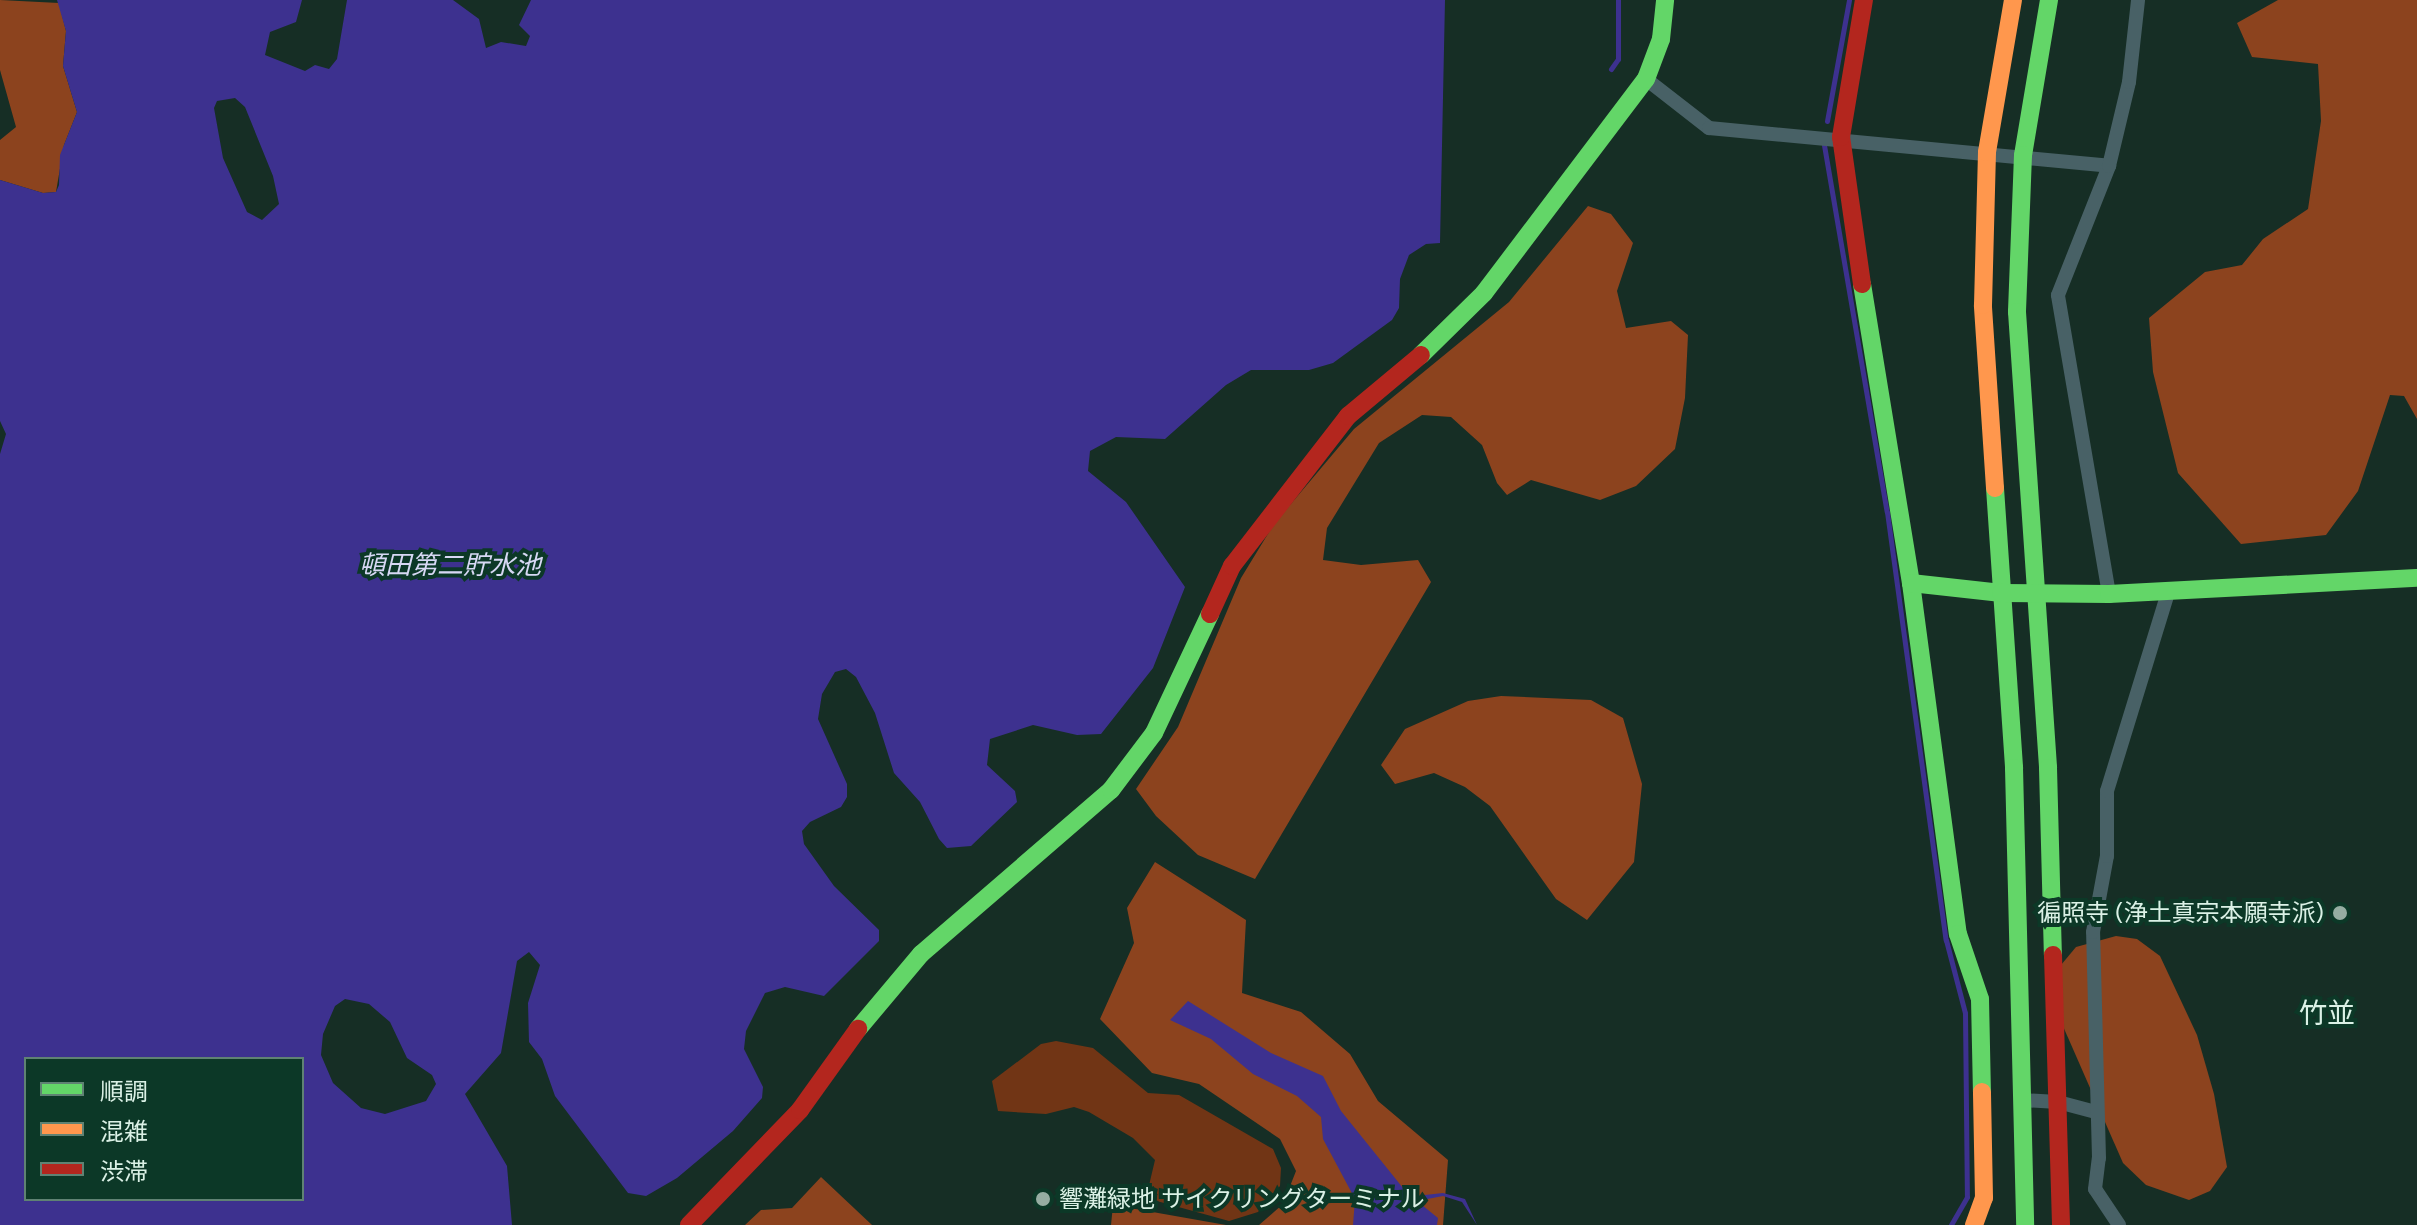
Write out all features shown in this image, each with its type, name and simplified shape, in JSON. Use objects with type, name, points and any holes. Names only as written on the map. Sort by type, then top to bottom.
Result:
[{"type":"street","points":[[689,1225],[800,1110],[878,1001],[921,954],[1111,790],[1154,733],[1232,566],[1348,416],[1450,331],[1484,293],[1646,79],[1661,39],[1665,0]]},
{"type":"street","points":[[1864,0],[1841,137],[1911,583],[1958,934],[1980,999],[1984,1198],[1974,1225]]},
{"type":"street","points":[[2013,0],[1987,152],[1983,305],[2014,768],[2025,1225]]},
{"type":"street","points":[[2049,0],[2023,155],[2017,312],[2037,592],[2061,1225]]},
{"type":"street","points":[[2109,594],[2058,295],[2109,166],[2129,82],[2138,0]]},
{"type":"street","points":[[1646,79],[1709,128],[1841,137],[2109,166]]},
{"type":"street","points":[[1911,583],[2001,593],[2109,594],[2417,578]]},
{"type":"street","points":[[2119,1225],[2095,1189],[2093,932],[2107,856],[2107,791],[2168,593]]},
{"type":"street","points":[[2021,1100],[2058,1102],[2096,1112]]},
{"type":"shaded area","points":[[0,0],[59,3],[66,31],[63,66],[77,112],[64,145],[56,192],[43,193],[0,180],[0,140],[16,127],[0,70]]},
{"type":"shaded area","points":[[2278,0],[2417,0],[2417,419],[2404,396],[2390,395],[2358,491],[2326,535],[2241,544],[2178,473],[2153,372],[2149,318],[2205,272],[2242,265],[2263,239],[2308,209],[2321,121],[2318,64],[2252,57],[2237,23]]},
{"type":"shaded area","points":[[1588,206],[1611,214],[1633,243],[1617,291],[1626,328],[1671,321],[1688,335],[1685,398],[1675,449],[1636,486],[1600,500],[1531,480],[1507,495],[1497,483],[1482,445],[1451,417],[1422,415],[1379,443],[1327,528],[1323,560],[1361,565],[1418,560],[1431,582],[1255,879],[1198,855],[1156,816],[1136,789],[1178,727],[1241,578],[1274,524],[1354,429],[1509,302]]},
{"type":"shaded area","points":[[1501,696],[1591,700],[1623,718],[1642,784],[1634,862],[1587,920],[1556,899],[1490,806],[1465,787],[1434,773],[1395,784],[1381,765],[1405,729],[1468,701]]},
{"type":"shaded area","points":[[1155,862],[1246,920],[1242,993],[1301,1012],[1350,1054],[1378,1101],[1448,1160],[1443,1225],[1259,1225],[1283,1204],[1296,1171],[1280,1139],[1199,1084],[1152,1073],[1100,1019],[1134,943],[1127,908]]},
{"type":"shaded area","points":[[2116,936],[2137,939],[2160,956],[2197,1035],[2214,1094],[2227,1167],[2210,1191],[2189,1200],[2146,1185],[2123,1163],[2055,1008],[2061,965],[2076,947]]},
{"type":"shaded area","points":[[1056,1041],[1093,1048],[1148,1093],[1179,1095],[1273,1149],[1281,1168],[1280,1186],[1258,1212],[1229,1221],[1146,1198],[1155,1160],[1133,1138],[1089,1112],[1074,1107],[1046,1114],[998,1111],[992,1081],[1041,1044]]},
{"type":"shaded area","points":[[821,1177],[872,1225],[745,1225],[761,1210],[792,1208]]},
{"type":"shaded area","points":[[1113,1205],[1226,1225],[1111,1225]]},
{"type":"water","name":"頓田第二貯水池","points":[[57,0],[302,0],[296,22],[270,32],[265,55],[305,71],[315,65],[329,69],[337,59],[347,0],[453,0],[479,19],[486,48],[501,42],[526,46],[530,36],[519,25],[531,0],[1445,0],[1440,243],[1426,244],[1409,255],[1400,279],[1399,308],[1392,320],[1333,363],[1309,370],[1251,370],[1226,385],[1165,439],[1116,437],[1090,451],[1088,471],[1126,502],[1185,587],[1153,668],[1101,734],[1077,735],[1033,725],[990,739],[987,765],[1015,791],[1017,802],[971,846],[947,848],[939,839],[920,802],[894,773],[875,713],[856,677],[846,669],[835,672],[822,694],[818,719],[847,784],[847,797],[841,807],[810,822],[802,831],[804,844],[834,886],[879,930],[879,941],[824,996],[785,987],[765,993],[746,1031],[744,1049],[763,1087],[762,1098],[733,1131],[677,1178],[646,1196],[628,1193],[555,1096],[542,1059],[529,1042],[528,1003],[540,965],[529,952],[517,961],[501,1053],[465,1094],[507,1166],[512,1225],[0,1225],[0,454],[6,434],[0,421],[0,180],[43,193],[56,192],[60,155],[77,112],[63,66],[66,31]],"holes":[[[235,98],[245,107],[273,176],[279,204],[262,220],[247,212],[223,158],[214,108],[217,101]],[[345,999],[369,1004],[390,1022],[407,1058],[432,1075],[436,1084],[426,1101],[385,1114],[361,1108],[333,1083],[321,1055],[323,1034],[335,1006]]]},
{"type":"water","points":[[1188,1001],[1271,1053],[1323,1076],[1341,1111],[1403,1188],[1416,1196],[1443,1193],[1465,1199],[1477,1225],[1462,1202],[1443,1196],[1417,1201],[1438,1218],[1437,1225],[1353,1225],[1355,1199],[1323,1139],[1321,1117],[1297,1096],[1253,1074],[1211,1039],[1170,1020]]},
{"type":"waterway","points":[[1611,69],[1618,59],[1618,0]]},
{"type":"waterway","points":[[1827,121],[1849,0]]},
{"type":"waterway","points":[[1824,145],[1887,512],[1946,940],[1965,1013],[1967,1197],[1951,1225]]},
{"type":"traffic: fast","points":[[1421,355],[1484,293],[1646,79],[1661,39],[1665,0]]},
{"type":"traffic: fast","points":[[2049,0],[2023,155],[2017,312],[2048,768],[2053,955]]},
{"type":"traffic: fast","points":[[1862,284],[1911,583],[1958,934],[1980,999],[1982,1092]]},
{"type":"traffic: fast","points":[[1995,488],[2014,768],[2025,1225]]},
{"type":"traffic: fast","points":[[1911,583],[2001,593],[2109,594],[2417,578]]},
{"type":"traffic: fast","points":[[858,1029],[921,954],[1111,790],[1154,733],[1210,614]]},
{"type":"traffic: slow","points":[[1995,488],[1983,305],[1987,152],[2013,0]]},
{"type":"traffic: slow","points":[[1974,1225],[1984,1198],[1982,1092]]},
{"type":"traffic: jam","points":[[1862,284],[1841,137],[1864,0]]},
{"type":"traffic: jam","points":[[1210,614],[1232,566],[1348,416],[1421,355]]},
{"type":"traffic: jam","points":[[2053,955],[2061,1225]]},
{"type":"traffic: jam","points":[[689,1225],[800,1110],[858,1029]]},
{"type":"place","name":"徧照寺 (浄土真宗本願寺派)","points":[[2340,913]]},
{"type":"place","name":"響灘緑地 サイクリングターミナル","points":[[1043,1199]]},
{"type":"district","name":"竹並","points":[[2327,1013]]}]
